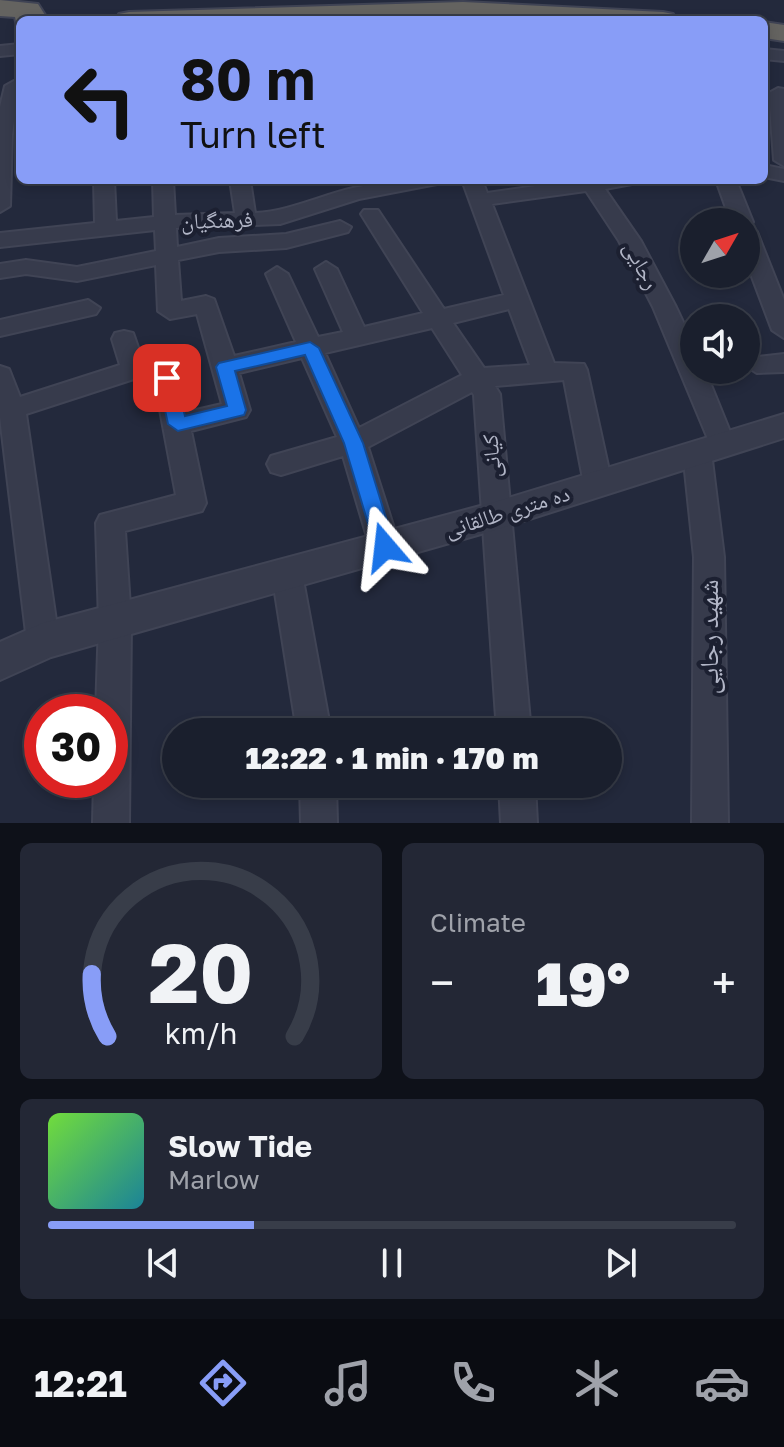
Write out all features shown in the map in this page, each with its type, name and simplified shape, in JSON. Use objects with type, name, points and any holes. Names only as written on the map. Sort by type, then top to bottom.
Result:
[{"type":"highway","points":[[223,16],[340,11],[512,12],[588,16]]},
{"type":"street","points":[[0,206],[12,134],[11,86]]},
{"type":"street","points":[[775,93],[784,160]]},
{"type":"street","points":[[104,184],[106,228]]},
{"type":"street","points":[[163,184],[168,222],[170,311],[206,304],[237,410],[178,424]]},
{"type":"street","points":[[241,184],[246,219]]},
{"type":"street","name":"فرهنگیان","points":[[0,240],[168,222],[280,218],[412,184]]},
{"type":"street","points":[[544,370],[475,190],[574,184]]},
{"type":"street","name":"رجایی","points":[[591,184],[615,214],[680,337],[710,448]]},
{"type":"street","points":[[728,184],[737,208]]},
{"type":"street","name":"کیانی","points":[[358,196],[487,394],[513,718]]},
{"type":"street","points":[[0,271],[26,267],[77,274],[219,245],[286,241],[340,227]]},
{"type":"street","points":[[760,268],[784,330]]},
{"type":"street","points":[[326,269],[357,337]]},
{"type":"street","points":[[277,274],[353,443],[385,547]]},
{"type":"street","points":[[225,367],[517,300]]},
{"type":"street","points":[[0,328],[88,308]]},
{"type":"street","points":[[12,409],[134,370],[124,339]]},
{"type":"street","points":[[760,364],[784,363]]},
{"type":"street","points":[[281,464],[353,443],[477,378],[544,370],[575,370],[598,484]]},
{"type":"street","points":[[0,375],[12,409],[43,641]]},
{"type":"street","points":[[111,823],[115,622],[110,523],[192,503],[167,378]]},
{"type":"street","name":"ده متری طالقانی","points":[[0,662],[43,641],[495,516],[784,426]]},
{"type":"street","name":"شهید رجایی","points":[[710,448],[710,823]]},
{"type":"street","points":[[287,574],[312,718]]},
{"type":"street","points":[[318,798],[319,823]]},
{"type":"street","points":[[518,798],[519,823]]},
{"type":"route","points":[[167,378],[178,424],[237,410],[225,367],[310,348],[353,443],[385,547]]}]
